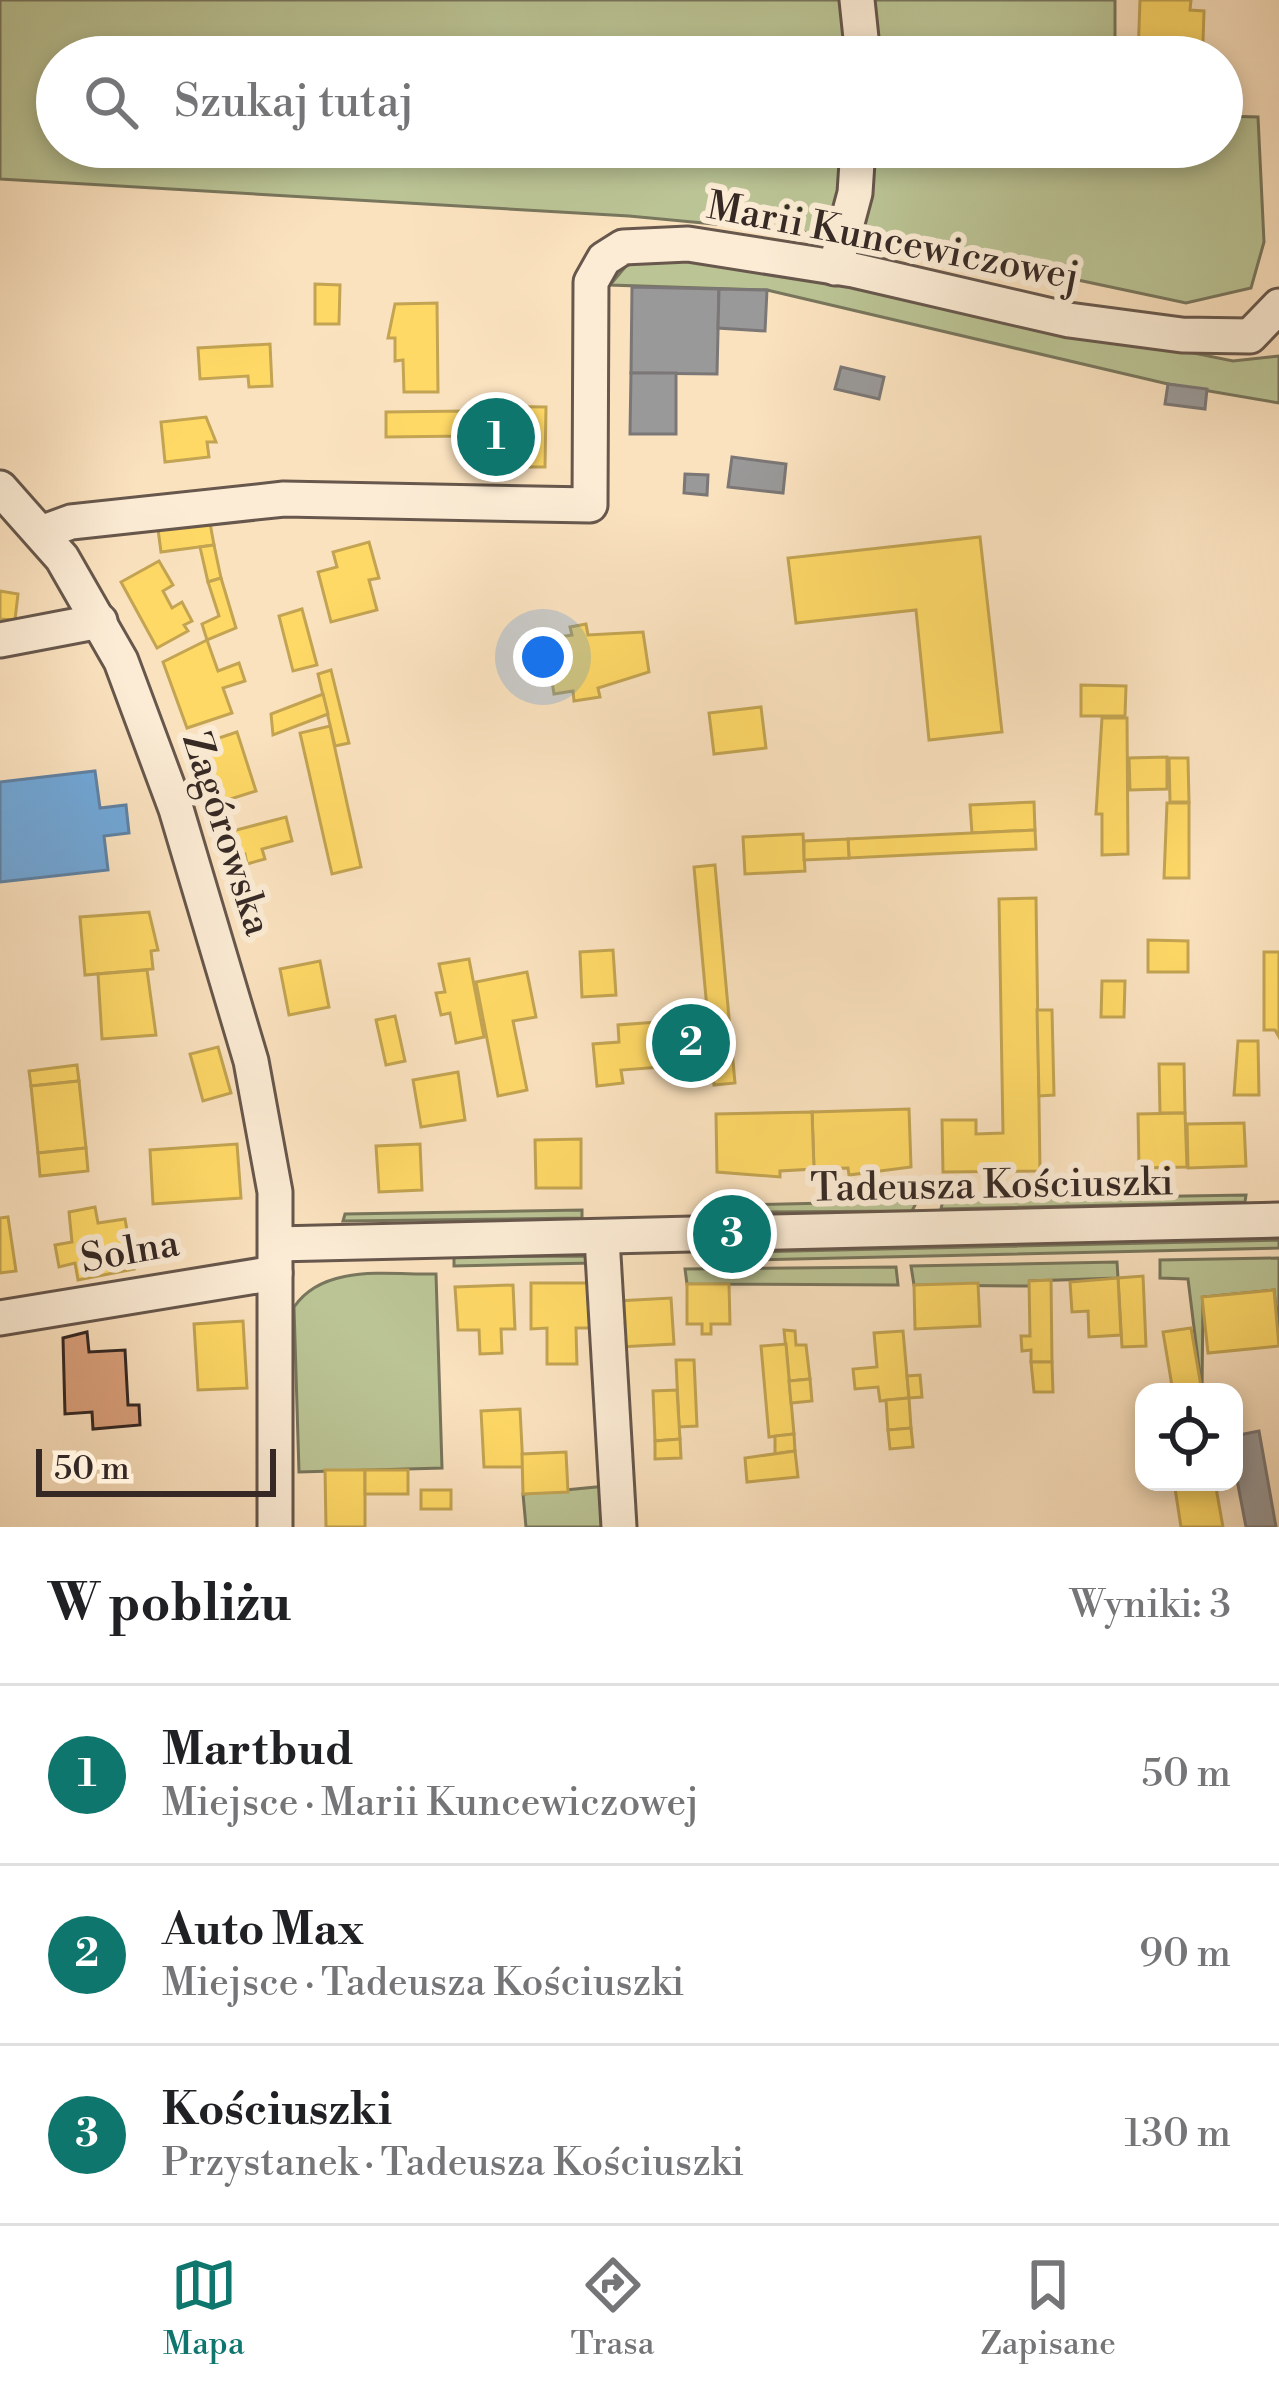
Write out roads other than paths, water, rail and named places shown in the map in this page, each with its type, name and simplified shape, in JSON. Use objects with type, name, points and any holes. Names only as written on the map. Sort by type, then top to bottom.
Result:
[{"type":"street","points":[[857,0],[861,36]]},
{"type":"street","points":[[836,268],[857,168]]},
{"type":"street","name":"Marii Kuncewiczowej","points":[[41,533],[71,522],[284,500],[590,506],[591,282],[604,259],[623,248],[688,244],[836,268],[1069,320],[1182,335],[1250,336],[1279,306]]},
{"type":"street","name":"Zagórowska","points":[[0,488],[41,533],[100,621],[152,739],[235,1002],[268,1135],[275,1258],[275,1527]]},
{"type":"street","points":[[0,640],[100,621]]},
{"type":"street","name":"Tadeusza Kościuszki","points":[[275,1258],[602,1238],[1279,1220]]},
{"type":"street","points":[[602,1238],[619,1527]]},
{"type":"street","name":"Solna","points":[[0,1318],[275,1258]]},
{"type":"place","name":"Martbud","points":[[496,437]]},
{"type":"place","name":"Auto Max","points":[[691,1043]]},
{"type":"place","name":"Kościuszki","points":[[732,1234]]}]
